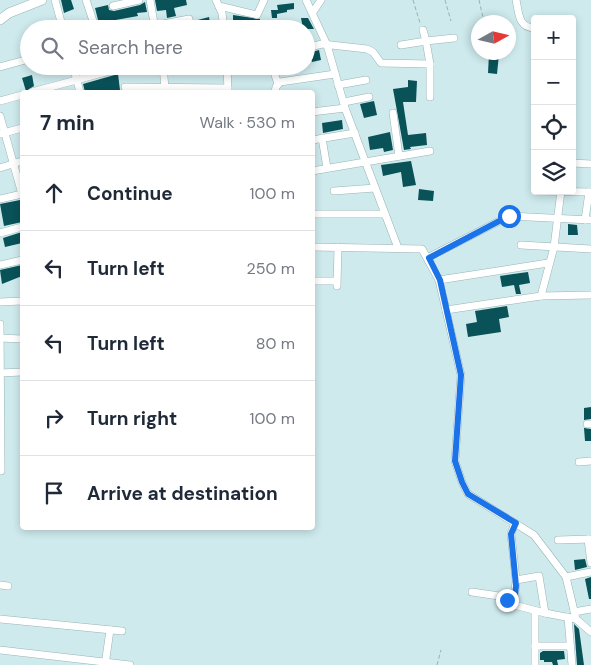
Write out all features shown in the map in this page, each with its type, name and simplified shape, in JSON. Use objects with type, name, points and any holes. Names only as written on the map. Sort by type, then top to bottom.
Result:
[{"type":"street","points":[[0,20],[10,13],[42,0]]},
{"type":"street","points":[[55,0],[61,20]]},
{"type":"street","points":[[86,0],[93,20]]},
{"type":"street","points":[[113,6],[139,0]]},
{"type":"street","points":[[150,0],[154,20]]},
{"type":"street","points":[[218,3],[257,15],[264,0]]},
{"type":"street","points":[[306,0],[327,45],[334,74],[398,248]]},
{"type":"street","points":[[313,12],[321,0]]},
{"type":"street","points":[[516,0],[520,19],[524,25],[531,27]]},
{"type":"street","points":[[218,3],[222,20]]},
{"type":"street","points":[[0,11],[10,13]]},
{"type":"street","points":[[185,20],[189,19]]},
{"type":"street","points":[[423,30],[430,64],[430,97]]},
{"type":"street","points":[[401,45],[454,38]]},
{"type":"street","points":[[315,46],[322,44],[371,50],[383,64],[430,64]]},
{"type":"street","points":[[0,67],[20,61]]},
{"type":"street","points":[[278,84],[334,74]]},
{"type":"street","points":[[76,75],[80,90]]},
{"type":"street","points":[[40,90],[95,75]]},
{"type":"street","points":[[164,75],[165,88]]},
{"type":"street","points":[[125,87],[228,90],[227,75]]},
{"type":"street","points":[[275,75],[278,84],[276,90]]},
{"type":"street","points":[[338,84],[366,80]]},
{"type":"street","points":[[0,101],[20,96]]},
{"type":"street","points":[[315,111],[345,105],[369,97]]},
{"type":"street","points":[[393,113],[399,156]]},
{"type":"street","points":[[0,116],[2,133],[20,187]]},
{"type":"street","points":[[2,133],[20,128]]},
{"type":"street","points":[[315,139],[355,132]]},
{"type":"street","points":[[322,138],[327,168]]},
{"type":"street","points":[[315,170],[430,151]]},
{"type":"street","points":[[0,168],[20,162]]},
{"type":"street","points":[[576,164],[591,164]]},
{"type":"street","points":[[334,191],[375,188]]},
{"type":"street","points":[[429,258],[509,216],[588,220],[590,192],[576,192]]},
{"type":"street","points":[[0,200],[20,195]]},
{"type":"street","points":[[541,296],[548,263],[554,247],[560,195]]},
{"type":"street","points":[[315,214],[385,214]]},
{"type":"street","points":[[0,233],[20,228]]},
{"type":"street","points":[[521,245],[591,249]]},
{"type":"street","points":[[315,247],[422,249],[429,258],[440,280],[461,375],[455,461],[462,482],[468,494],[516,523],[541,542],[566,577],[573,616],[569,646],[572,665]]},
{"type":"street","points":[[315,281],[336,283],[338,247]]},
{"type":"street","points":[[0,265],[20,260]]},
{"type":"street","points":[[440,280],[548,263]]},
{"type":"street","points":[[446,310],[541,296],[591,295]]},
{"type":"street","points":[[0,302],[20,301]]},
{"type":"street","points":[[0,324],[1,471]]},
{"type":"street","points":[[0,338],[20,338]]},
{"type":"street","points":[[0,373],[20,372]]},
{"type":"street","points":[[579,462],[591,461]]},
{"type":"street","points":[[514,604],[516,580],[511,534],[516,523]]},
{"type":"street","points":[[558,540],[590,539],[591,563]]},
{"type":"street","points":[[566,577],[591,572]]},
{"type":"street","points":[[516,580],[539,576],[545,613]]},
{"type":"street","points":[[472,592],[499,596],[535,612],[573,616],[591,609]]},
{"type":"street","points":[[535,612],[535,665]]},
{"type":"street","points":[[573,616],[591,632]]},
{"type":"street","points":[[0,619],[122,631]]},
{"type":"street","points":[[105,663],[110,630]]},
{"type":"street","points":[[535,646],[569,646]]},
{"type":"street","points":[[0,650],[130,665]]},
{"type":"path","points":[[413,0],[423,30]]},
{"type":"path","points":[[445,0],[451,21]]},
{"type":"path","points":[[479,0],[482,15]]},
{"type":"path","points":[[437,665],[441,650]]},
{"type":"building","points":[[61,0],[71,0],[74,9],[64,13]]},
{"type":"building","points":[[155,0],[186,0],[187,5],[174,8],[176,16],[167,18],[166,10],[157,11]]},
{"type":"building","points":[[145,2],[147,12],[137,13],[138,16],[116,20],[98,20],[95,8],[108,5],[109,10],[114,11]]},
{"type":"building","points":[[294,3],[294,9],[277,14],[277,18],[272,18],[271,10],[278,10],[277,5]]},
{"type":"building","points":[[233,15],[260,19],[260,20],[233,20]]},
{"type":"building","points":[[209,17],[210,20],[198,20]]},
{"type":"building","points":[[319,50],[321,60],[315,61],[315,51]]},
{"type":"building","points":[[489,60],[498,60],[497,74],[488,73]]},
{"type":"building","points":[[32,75],[34,86],[26,90],[22,78]]},
{"type":"building","points":[[118,75],[120,90],[84,90],[83,84]]},
{"type":"building","points":[[408,80],[417,81],[416,102],[403,102],[408,135],[426,133],[427,145],[410,147],[411,149],[404,150],[393,89],[408,87]]},
{"type":"building","points":[[374,101],[377,115],[364,118],[360,104]]},
{"type":"building","points":[[342,120],[343,129],[323,133],[322,123]]},
{"type":"building","points":[[390,132],[393,150],[384,152],[383,148],[370,150],[368,137]]},
{"type":"building","points":[[411,161],[416,185],[403,187],[401,172],[383,176],[381,165]]},
{"type":"building","points":[[419,189],[434,191],[433,201],[418,200]]},
{"type":"building","points":[[20,200],[20,222],[4,226],[0,204]]},
{"type":"building","points":[[568,224],[577,225],[578,235],[568,235]]},
{"type":"building","points":[[20,233],[20,243],[5,247],[3,238]]},
{"type":"building","points":[[20,265],[20,277],[2,284],[0,270]]},
{"type":"building","points":[[528,272],[530,283],[519,285],[521,294],[516,294],[514,285],[502,287],[500,276]]},
{"type":"building","points":[[507,306],[509,317],[499,319],[501,332],[468,337],[466,324],[477,322],[475,311]]},
{"type":"building","points":[[591,407],[591,419],[584,420],[584,408]]},
{"type":"building","points":[[584,428],[591,429],[591,441],[585,441]]},
{"type":"building","points":[[585,559],[587,567],[575,570],[574,560]]},
{"type":"building","points":[[591,577],[591,599],[589,599],[585,579]]},
{"type":"building","points":[[574,624],[579,629],[584,665],[577,665]]},
{"type":"building","points":[[543,651],[564,651],[565,659],[557,660],[558,665],[553,665],[552,662],[544,662],[544,660],[540,660],[540,653]]},
{"type":"route","points":[[507,600],[514,604],[516,586],[515,556],[511,534],[516,523],[468,494],[455,461],[461,400],[461,375],[440,280],[429,258],[509,216]]}]
